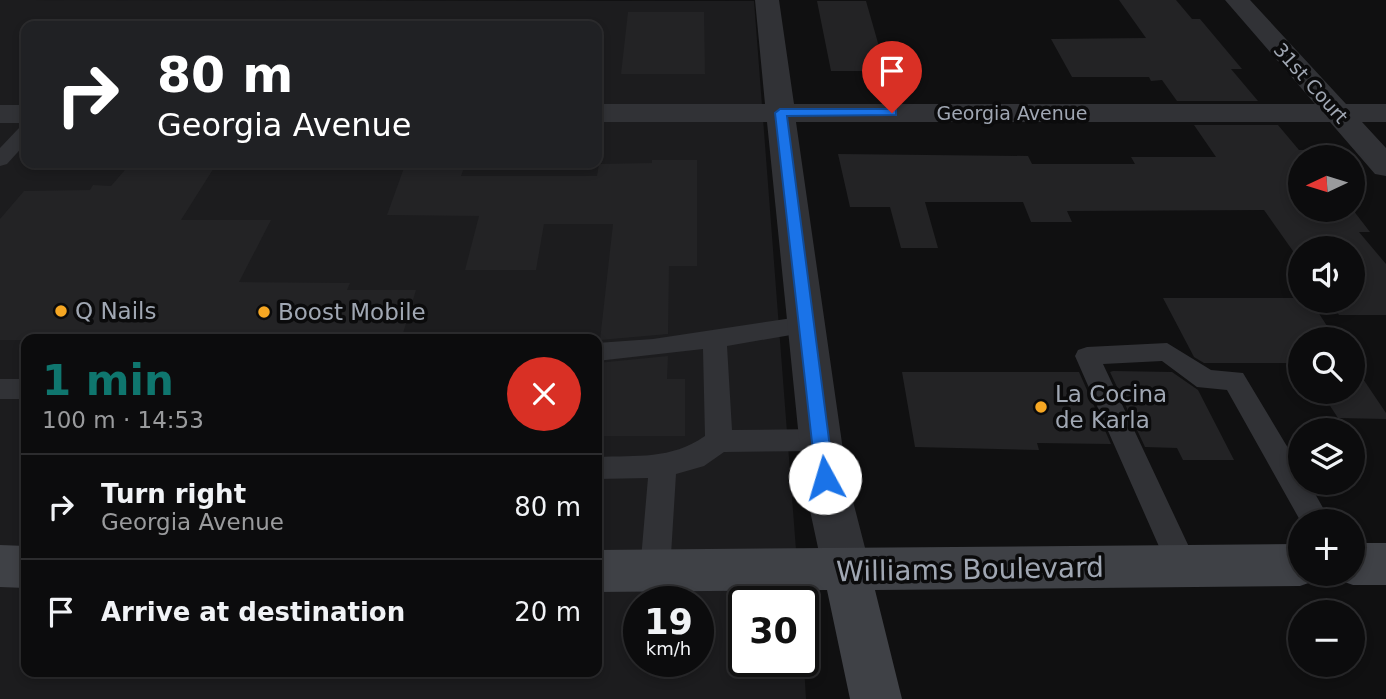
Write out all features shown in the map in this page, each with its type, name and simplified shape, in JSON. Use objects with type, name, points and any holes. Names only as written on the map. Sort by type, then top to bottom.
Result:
[{"type":"main road","points":[[1365,565],[1386,564]]},
{"type":"main road","name":"Williams Boulevard","points":[[602,571],[847,571],[1288,565]]},
{"type":"main road","points":[[0,566],[21,567]]},
{"type":"main road","points":[[847,571],[876,699]]},
{"type":"street","points":[[767,0],[825,478],[847,571]]},
{"type":"street","name":"31st Court","points":[[1237,0],[1386,167]]},
{"type":"street","name":"Georgia Avenue","points":[[602,113],[1386,113]]},
{"type":"street","points":[[0,114],[21,114]]},
{"type":"lane","points":[[0,160],[21,137]]},
{"type":"lane","points":[[602,351],[715,340],[806,325]]},
{"type":"lane","points":[[715,340],[719,441]]},
{"type":"lane","points":[[1183,566],[1087,356],[1167,352],[1206,380],[1234,380],[1309,509]]},
{"type":"lane","points":[[0,389],[21,389]]},
{"type":"lane","points":[[602,468],[663,466],[694,458],[719,441],[820,440]]},
{"type":"lane","points":[[655,571],[663,466]]},
{"type":"shaded area","points":[[0,0],[754,1],[799,586],[728,586],[728,677],[805,677],[806,699],[0,699]]},
{"type":"building","points":[[1119,0],[1176,0],[1192,19],[1200,19],[1242,69],[1231,69],[1258,101],[1177,101],[1162,80],[1151,81],[1149,77],[1072,77],[1051,39],[1146,38]]},
{"type":"building","points":[[817,1],[866,1],[886,71],[831,71]]},
{"type":"building","points":[[628,12],[704,12],[705,74],[621,74]]},
{"type":"building","points":[[1194,125],[1278,125],[1295,145],[1288,145],[1288,222],[1362,222],[1370,232],[1359,232],[1362,236],[1288,236],[1288,244],[1264,210],[1067,211],[1072,222],[1031,222],[1023,202],[925,202],[938,248],[901,248],[890,207],[850,207],[838,154],[1028,156],[1032,164],[1135,164],[1131,157],[1216,157]]},
{"type":"building","points":[[652,160],[697,160],[697,266],[669,266],[668,334],[602,340],[613,224],[544,224],[536,270],[465,270],[479,216],[387,215],[404,168],[464,168],[461,176],[597,176],[602,164],[652,163]]},
{"type":"building","points":[[127,168],[214,168],[181,220],[271,220],[239,282],[350,283],[347,290],[416,290],[403,334],[21,334],[21,340],[0,340],[0,219],[24,191],[90,190],[93,185],[111,186]]},
{"type":"building","points":[[1365,239],[1386,264],[1386,315],[1338,313],[1365,313]]},
{"type":"building","points":[[1163,298],[1288,298],[1288,313],[1319,313],[1328,327],[1288,327],[1288,363],[1204,363],[1194,357]]},
{"type":"building","points":[[668,356],[667,379],[685,379],[685,436],[602,436],[602,363]]},
{"type":"building","points":[[902,372],[1079,372],[1111,444],[1037,443],[1039,450],[915,447]]},
{"type":"building","points":[[1110,372],[1172,372],[1198,390],[1234,460],[1183,460],[1177,448],[1145,447]]},
{"type":"building","points":[[1365,382],[1386,413],[1386,419],[1338,418],[1329,404],[1365,404]]},
{"type":"place","name":"Q Nails","points":[[61,311]]},
{"type":"place","name":"Boost Mobile","points":[[264,312]]},
{"type":"place","name":"La Cocina de Karla","points":[[1041,407]]},
{"type":"route","points":[[825,478],[780,113],[892,113]]}]
